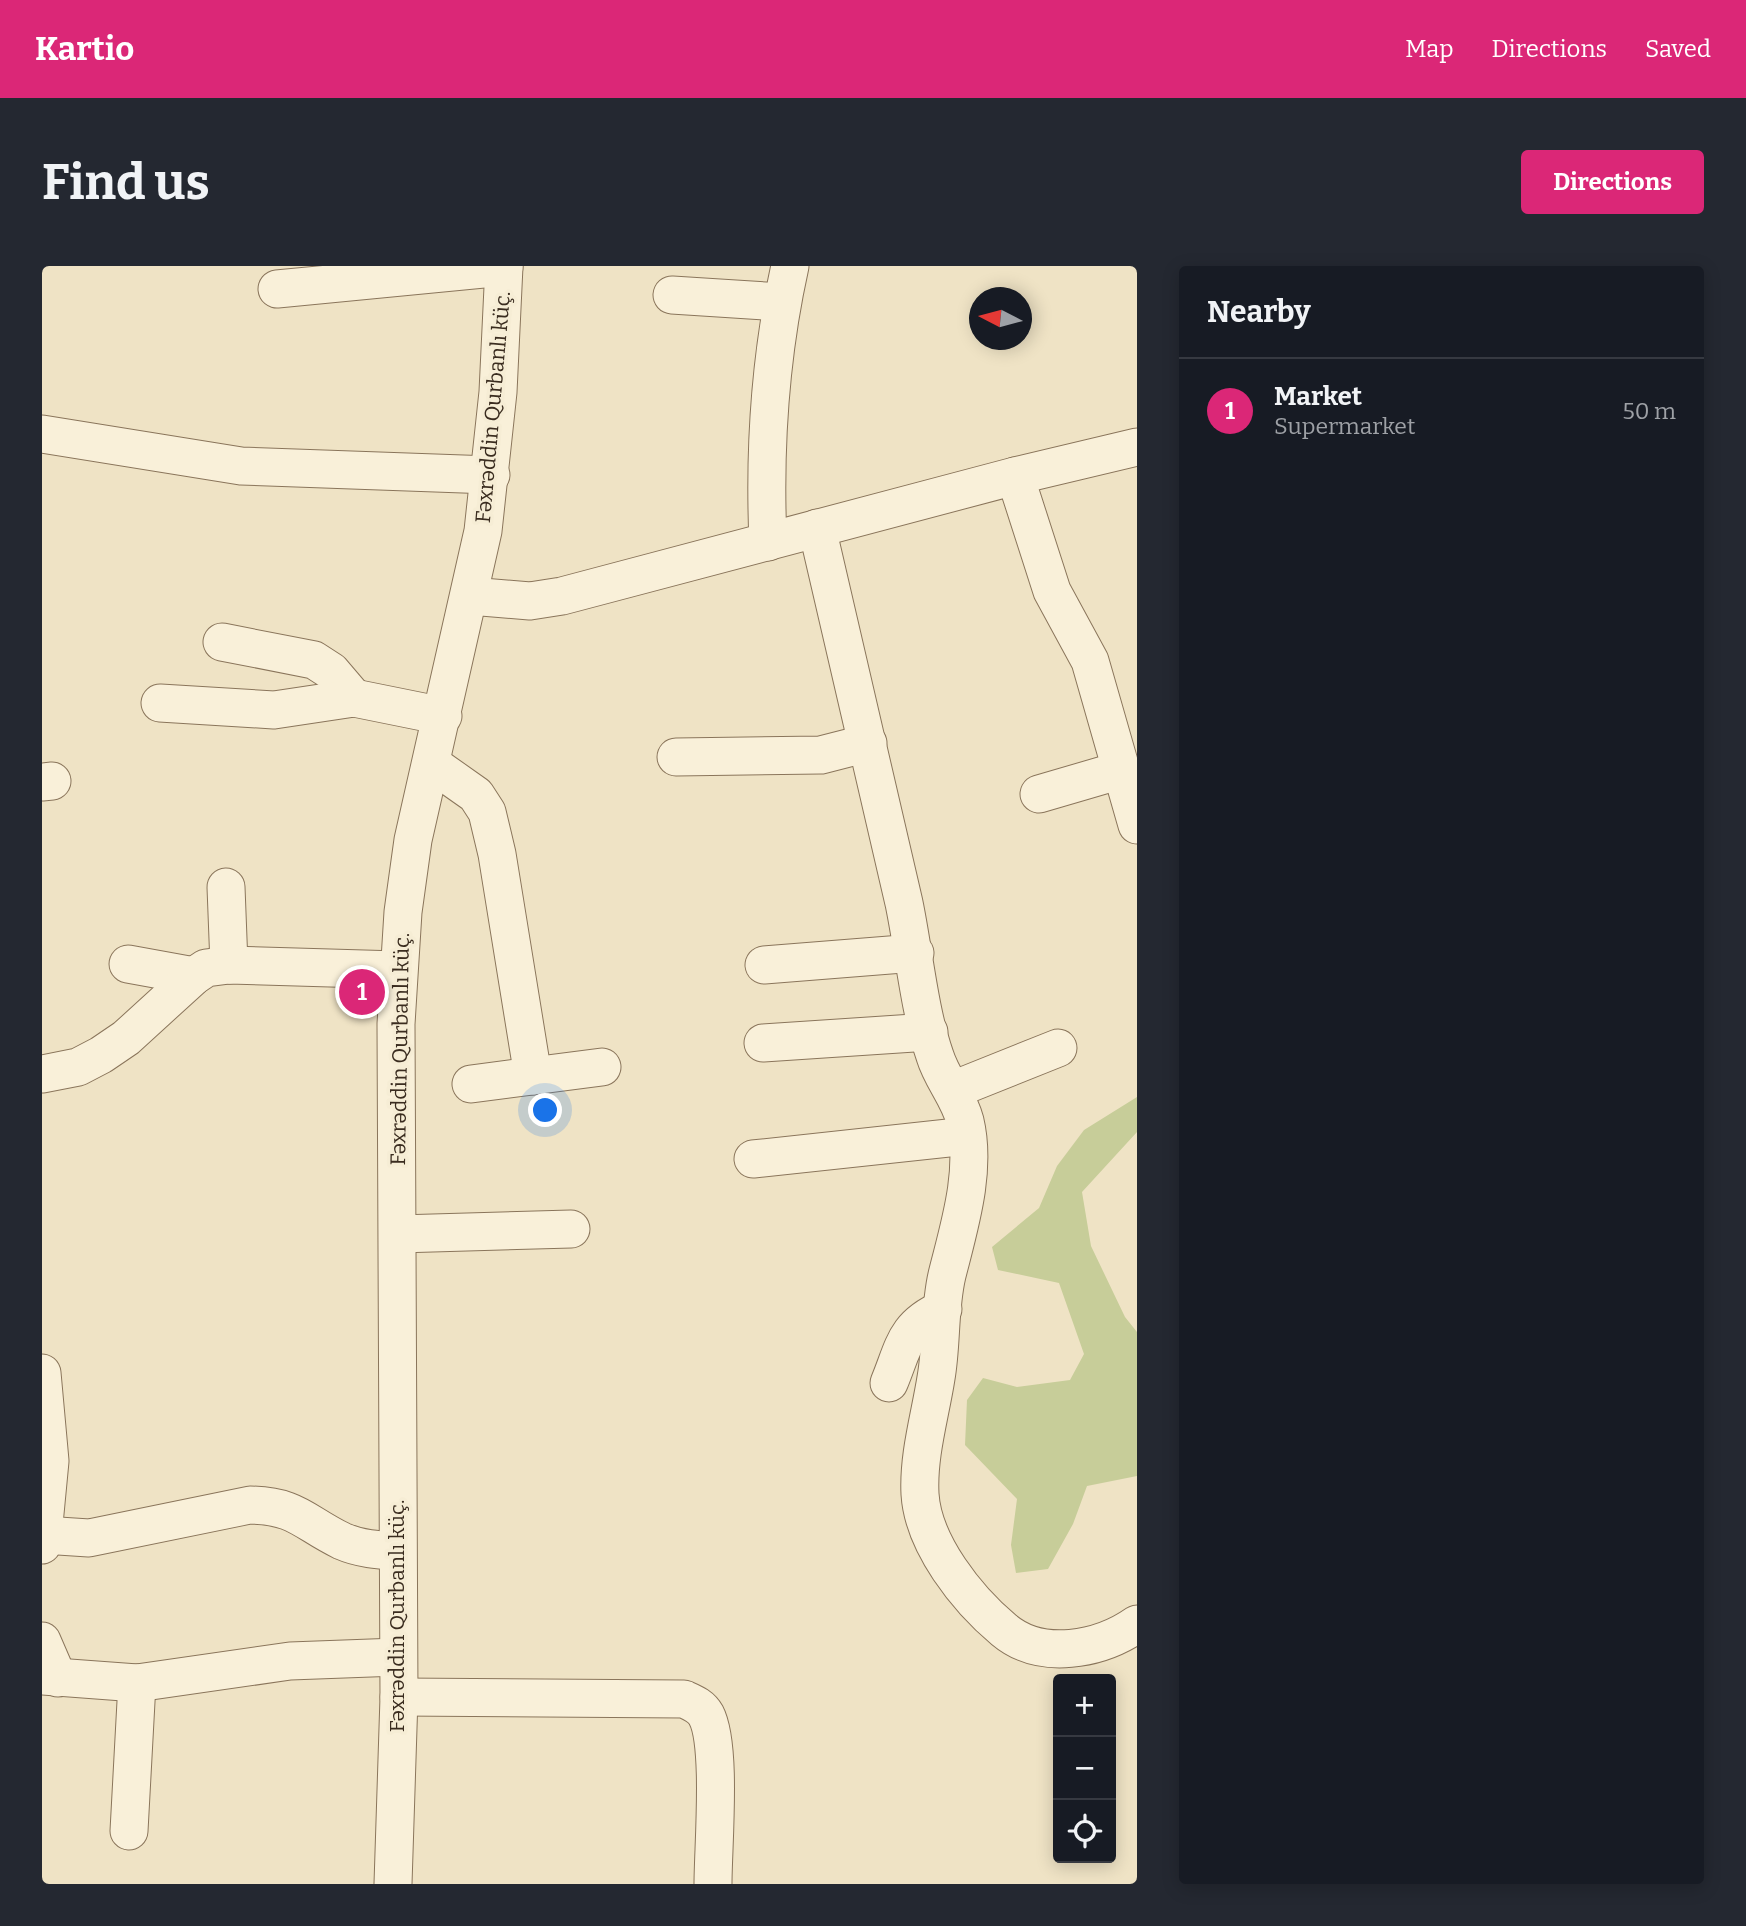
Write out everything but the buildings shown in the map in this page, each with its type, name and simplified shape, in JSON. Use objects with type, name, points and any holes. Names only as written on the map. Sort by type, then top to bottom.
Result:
[{"type":"street","points":[[768,542],[765,472],[782,302],[790,266]]},
{"type":"street","points":[[277,289],[504,267]]},
{"type":"street","name":"Fəxrəddin Qurbanlı küç.","points":[[393,1884],[399,1697],[398,970],[414,839],[470,596],[491,475],[502,333],[504,267]]},
{"type":"street","points":[[672,295],[782,302]]},
{"type":"street","points":[[42,434],[241,466],[491,475]]},
{"type":"street","points":[[470,596],[530,601],[562,596],[1015,476],[1137,447]]},
{"type":"street","points":[[1015,476],[1048,582],[1090,661],[1137,825]]},
{"type":"street","points":[[817,528],[915,953],[935,1057],[965,1119],[967,1136],[968,1164],[963,1204],[943,1309],[937,1376],[921,1462],[920,1497],[931,1536],[954,1574],[994,1622],[1016,1640],[1046,1648],[1080,1648],[1118,1637],[1137,1624]]},
{"type":"street","points":[[222,642],[314,660],[331,671],[354,698]]},
{"type":"street","points":[[160,702],[274,709],[354,698],[443,716]]},
{"type":"street","points":[[676,757],[821,755],[868,743]]},
{"type":"street","points":[[432,764],[476,795],[487,812],[497,854],[533,1076]]},
{"type":"street","points":[[1038,794],[1121,770]]},
{"type":"street","points":[[226,887],[229,965]]},
{"type":"street","points":[[764,965],[915,953]]},
{"type":"street","points":[[128,964],[194,976]]},
{"type":"street","points":[[42,1074],[78,1067],[101,1055],[126,1038],[206,968],[229,965],[398,970]]},
{"type":"street","points":[[763,1043],[929,1032]]},
{"type":"street","points":[[953,1090],[1058,1048]]},
{"type":"street","points":[[471,1084],[602,1068]]},
{"type":"street","points":[[753,1159],[967,1136]]},
{"type":"street","points":[[398,1234],[571,1229]]},
{"type":"street","points":[[889,1383],[911,1329],[922,1317],[943,1309]]},
{"type":"street","points":[[42,1373],[50,1461],[43,1540],[89,1538],[250,1505],[289,1509],[343,1541],[369,1549],[397,1550]]},
{"type":"street","points":[[42,1641],[50,1677],[137,1683],[290,1661],[398,1657]]},
{"type":"street","points":[[129,1831],[137,1683]]},
{"type":"street","points":[[399,1697],[684,1699],[697,1704],[705,1714],[713,1753],[713,1884]]},
{"type":"green space","points":[[1137,1097],[1137,1132],[1082,1192],[1091,1246],[1125,1317],[1137,1332],[1137,1476],[1087,1486],[1073,1524],[1048,1569],[1016,1573],[1011,1545],[1017,1499],[965,1445],[967,1400],[983,1378],[1017,1387],[1070,1380],[1084,1354],[1059,1283],[998,1270],[992,1247],[1039,1208],[1057,1166],[1084,1130]]},
{"type":"place","name":"Market","points":[[362,992]]}]
